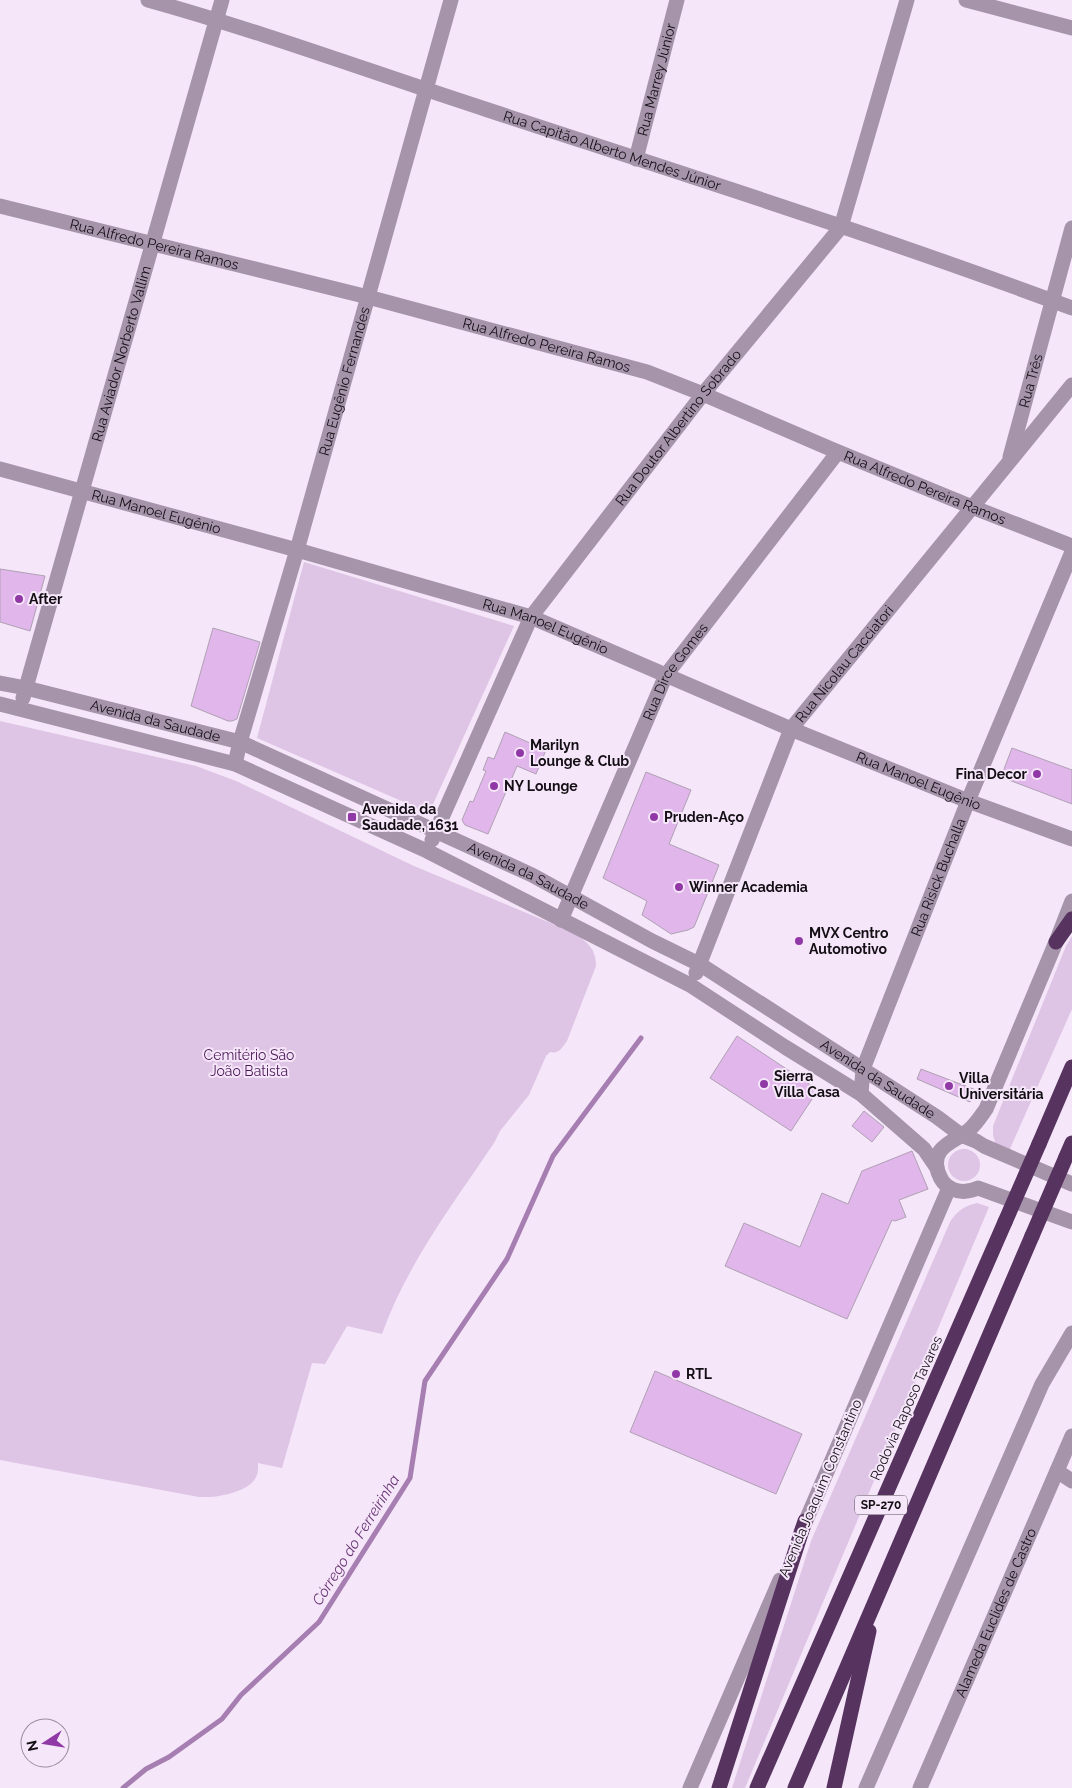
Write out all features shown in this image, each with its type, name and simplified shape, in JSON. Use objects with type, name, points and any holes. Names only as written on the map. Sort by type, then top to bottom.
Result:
[{"type":"highway","points":[[1056,942],[1072,919]]},
{"type":"highway","name":"Rodovia Raposo Tavares","points":[[757,1788],[1072,1067]]},
{"type":"highway","name":"SP-270","points":[[795,1788],[1069,1150]]},
{"type":"highway","points":[[719,1788],[806,1521]]},
{"type":"highway","points":[[834,1788],[877,1596]]},
{"type":"street","name":"Rua Capitão Alberto Mendes Júnior","points":[[148,0],[217,19],[425,90],[841,227],[1072,308]]},
{"type":"street","name":"Rua Aviador Norberto Vallim","points":[[20,708],[222,0]]},
{"type":"street","name":"Rua Eugênio Fernandes","points":[[235,764],[451,0]]},
{"type":"street","name":"Rua Marrey Júnior","points":[[636,159],[678,0]]},
{"type":"street","name":"Rua Doutor Albertino Sobrado","points":[[427,850],[531,617],[703,394],[841,227],[907,0]]},
{"type":"street","points":[[966,0],[1072,28]]},
{"type":"street","name":"Rua Alfredo Pereira Ramos","points":[[0,206],[368,297],[647,372],[972,507],[1072,546]]},
{"type":"street","name":"Rua Três","points":[[1009,461],[1072,228]]},
{"type":"street","name":"Rua Nicolau Cacciatori","points":[[690,986],[701,966],[791,729],[1072,385]]},
{"type":"street","name":"Rua Dirce Gomes","points":[[562,920],[666,675],[838,452]]},
{"type":"street","name":"Rua Manoel Eugênio","points":[[0,469],[297,550],[531,617],[791,729],[968,801],[1072,839]]},
{"type":"street","name":"Rua Risick Buchalla","points":[[861,1094],[863,1068],[968,801],[1072,552]]},
{"type":"street","name":"Avenida da Saudade","points":[[0,683],[240,742],[532,875],[701,966],[863,1068],[961,1135],[1072,1184]]},
{"type":"street","name":"Avenida da Saudade","points":[[0,704],[235,764],[427,850],[690,986],[861,1094],[924,1149],[937,1168],[941,1180],[949,1188]]},
{"type":"street","points":[[937,1168],[938,1156],[942,1148],[968,1130],[977,1122],[986,1109],[1072,901]]},
{"type":"street","points":[[785,1047],[793,1024]]},
{"type":"street","points":[[949,1188],[963,1192],[978,1188],[1072,1222]]},
{"type":"street","name":"Avenida Joaquim Constantino","points":[[690,1788],[949,1188]]},
{"type":"street","points":[[866,1788],[1042,1384],[1072,1333]]},
{"type":"street","name":"Alameda Euclides de Castro","points":[[920,1788],[1072,1436]]},
{"type":"street","points":[[1057,1471],[1072,1481]]},
{"type":"green space","points":[[304,562],[514,626],[429,813],[257,738]]},
{"type":"green space","name":"Cemitério São João Batista","points":[[0,721],[196,766],[236,781],[414,866],[577,934],[591,948],[595,955],[596,966],[567,1041],[560,1050],[550,1052],[546,1056],[529,1095],[500,1131],[494,1143],[432,1235],[404,1283],[382,1334],[347,1326],[325,1364],[312,1363],[282,1468],[258,1463],[257,1474],[253,1481],[240,1490],[231,1493],[214,1497],[199,1497],[0,1460]]},
{"type":"green space","points":[[1072,936],[1072,1009],[1009,1151],[996,1146],[993,1126],[1066,946]]},
{"type":"green space","points":[[964,1149],[970,1150],[975,1154],[979,1159],[979,1171],[975,1176],[970,1180],[964,1181],[958,1180],[953,1176],[949,1171],[948,1165],[949,1159],[953,1154],[958,1150]]},
{"type":"green space","points":[[977,1203],[989,1207],[745,1788],[732,1788],[811,1541],[950,1222],[961,1210]]},
{"type":"building","name":"After","points":[[0,569],[45,576],[30,631],[0,622]]},
{"type":"building","points":[[213,628],[260,642],[237,719],[232,721],[191,706]]},
{"type":"building","name":"NY Lounge","points":[[505,732],[546,750],[536,774],[517,766],[488,834],[465,825],[462,820],[470,801],[473,802],[486,771],[483,770],[488,757],[494,759]]},
{"type":"building","name":"Fina Decor","points":[[1012,748],[1072,770],[1072,804],[1001,777]]},
{"type":"building","points":[[646,772],[691,790],[669,844],[719,865],[694,927],[671,934],[642,915],[647,901],[603,878]]},
{"type":"building","name":"Sierra Villa Casa","points":[[737,1036],[818,1090],[791,1131],[710,1078]]},
{"type":"building","name":"Villa Universitária","points":[[921,1069],[976,1090],[970,1102],[917,1079]]},
{"type":"building","points":[[864,1111],[884,1127],[872,1142],[852,1126]]},
{"type":"building","points":[[912,1151],[928,1189],[899,1200],[906,1217],[895,1221],[892,1220],[847,1319],[725,1266],[744,1223],[800,1247],[822,1193],[848,1204],[862,1171]]},
{"type":"building","points":[[655,1371],[802,1434],[776,1494],[630,1432]]},
{"type":"waterway","name":"Córrego do Ferreirinha","points":[[123,1788],[146,1769],[169,1757],[222,1719],[241,1695],[319,1622],[410,1478],[425,1381],[507,1259],[553,1156],[641,1038]]},
{"type":"place","name":"After","points":[[19,599]]},
{"type":"place","name":"Marilyn Lounge & Club","points":[[520,753]]},
{"type":"place","name":"Fina Decor","points":[[1037,774]]},
{"type":"place","name":"NY Lounge","points":[[494,786]]},
{"type":"place","name":"Avenida da Saudade, 1631","points":[[352,817]]},
{"type":"place","name":"Pruden-Aço","points":[[654,817]]},
{"type":"place","name":"Winner Academia","points":[[679,887]]},
{"type":"place","name":"MVX Centro Automotivo","points":[[799,941]]},
{"type":"place","name":"Sierra Villa Casa","points":[[764,1084]]},
{"type":"place","name":"Villa Universitária","points":[[949,1086]]},
{"type":"place","name":"RTL","points":[[676,1374]]}]
